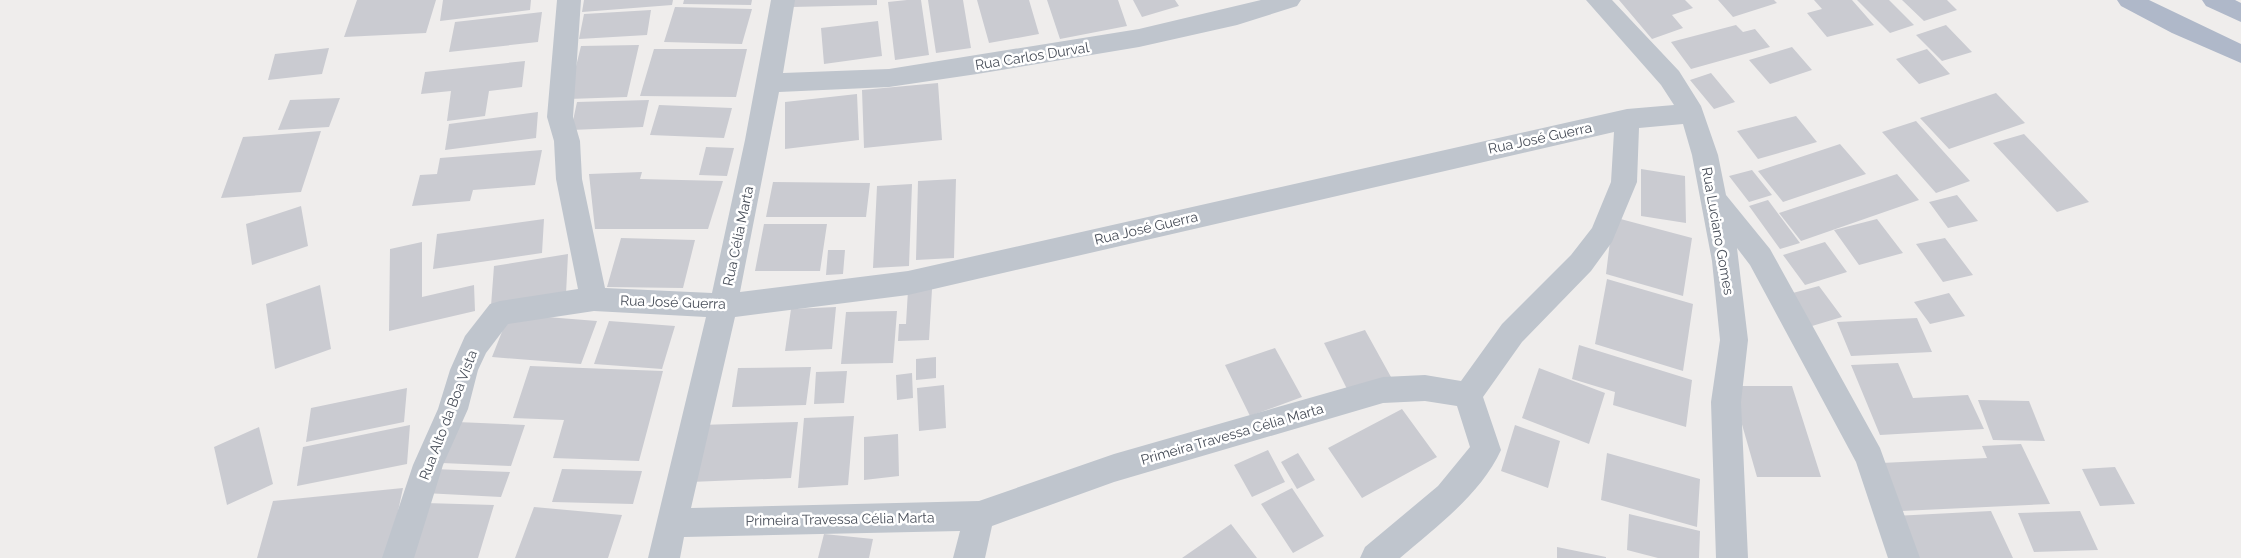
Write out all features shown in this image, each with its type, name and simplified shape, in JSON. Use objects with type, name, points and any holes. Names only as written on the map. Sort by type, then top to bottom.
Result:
[{"type":"main road","points":[[2129,0],[2180,27],[2241,54]]},
{"type":"main road","points":[[2214,0],[2241,12]]},
{"type":"street","points":[[569,0],[560,118],[567,141],[569,179],[594,299]]},
{"type":"street","name":"Rua Célia Marta","points":[[664,558],[723,306],[770,84],[783,0]]},
{"type":"street","name":"Rua Carlos Durval","points":[[770,84],[888,78],[977,65],[1138,38],[1236,16],[1289,0]]},
{"type":"street","name":"Rua Luciano Gomes","points":[[1598,0],[1631,33],[1670,78],[1692,113],[1705,155],[1726,261],[1734,340],[1726,402],[1732,558]]},
{"type":"street","name":"Rua José Guerra","points":[[594,299],[723,306],[908,283],[1627,119],[1692,113]]},
{"type":"street","points":[[1376,558],[1449,496],[1486,450],[1468,395],[1512,333],[1581,263],[1603,234],[1624,182],[1627,119]]},
{"type":"street","points":[[1713,198],[1760,257],[1869,458],[1904,558]]},
{"type":"street","name":"Rua Alto da Boa Vista","points":[[398,558],[428,464],[453,409],[464,370],[475,345],[500,313],[594,299]]},
{"type":"street","name":"Primeira Travessa Célia Marta","points":[[673,523],[979,516],[1114,468],[1384,390],[1424,388],[1468,395]]},
{"type":"street","points":[[970,558],[979,516]]},
{"type":"building","points":[[357,0],[436,0],[426,33],[344,37]]},
{"type":"building","points":[[443,0],[531,0],[530,10],[440,21]]},
{"type":"building","points":[[584,0],[673,0],[672,5],[582,12]]},
{"type":"building","points":[[684,0],[752,0],[751,5],[683,4]]},
{"type":"building","points":[[793,0],[877,0],[877,5],[792,7]]},
{"type":"building","points":[[921,0],[929,55],[895,60],[888,2]]},
{"type":"building","points":[[928,0],[963,0],[971,48],[936,53]]},
{"type":"building","points":[[977,0],[1029,0],[1039,34],[989,43]]},
{"type":"building","points":[[1047,0],[1118,0],[1127,26],[1060,39]]},
{"type":"building","points":[[1133,0],[1175,0],[1179,6],[1142,17]]},
{"type":"building","points":[[1619,0],[1685,0],[1693,8],[1672,15],[1683,28],[1652,39]]},
{"type":"building","points":[[1718,0],[1774,0],[1777,3],[1733,17]]},
{"type":"building","points":[[1814,0],[1852,0],[1874,25],[1827,37],[1807,13],[1822,9]]},
{"type":"building","points":[[1857,0],[1889,0],[1914,25],[1890,33]]},
{"type":"building","points":[[1902,0],[1947,0],[1957,10],[1924,21]]},
{"type":"building","points":[[675,7],[752,9],[742,44],[664,42]]},
{"type":"building","points":[[651,10],[647,35],[579,39],[584,14]]},
{"type":"building","points":[[542,12],[538,42],[449,52],[455,22]]},
{"type":"building","points":[[878,21],[882,56],[824,64],[821,28]]},
{"type":"building","points":[[1736,25],[1743,32],[1755,29],[1770,47],[1691,69],[1671,42]]},
{"type":"building","points":[[1946,25],[1972,52],[1942,61],[1916,35]]},
{"type":"building","points":[[639,45],[627,97],[568,99],[581,46]]},
{"type":"building","points":[[1792,47],[1812,70],[1770,84],[1749,60]]},
{"type":"building","points":[[329,48],[322,74],[268,80],[275,54]]},
{"type":"building","points":[[654,49],[747,49],[736,97],[640,96]]},
{"type":"building","points":[[1927,49],[1950,74],[1919,84],[1896,59]]},
{"type":"building","points":[[525,61],[522,87],[489,91],[485,116],[447,121],[451,91],[421,94],[425,72]]},
{"type":"building","points":[[1711,73],[1735,102],[1714,109],[1690,80]]},
{"type":"building","points":[[938,83],[942,140],[864,148],[862,90]]},
{"type":"building","points":[[1996,93],[2025,123],[1949,149],[1920,118]]},
{"type":"building","points":[[857,94],[859,140],[785,149],[785,102]]},
{"type":"building","points":[[340,98],[329,127],[278,130],[290,100]]},
{"type":"building","points":[[649,100],[643,127],[571,130],[577,102]]},
{"type":"building","points":[[659,105],[732,108],[724,138],[650,135]]},
{"type":"building","points":[[538,112],[536,138],[445,150],[449,124]]},
{"type":"building","points":[[1796,116],[1817,142],[1758,159],[1737,131]]},
{"type":"building","points":[[1916,121],[1970,181],[1936,193],[1882,132]]},
{"type":"building","points":[[321,131],[301,192],[221,198],[243,137]]},
{"type":"building","points":[[2024,134],[2089,202],[2057,212],[1993,143]]},
{"type":"building","points":[[1840,144],[1866,174],[1783,202],[1758,171]]},
{"type":"building","points":[[706,147],[734,148],[727,176],[699,175]]},
{"type":"building","points":[[542,150],[535,185],[473,190],[470,201],[412,206],[420,175],[437,174],[440,158]]},
{"type":"building","points":[[1641,169],[1685,176],[1686,223],[1641,216]]},
{"type":"building","points":[[1752,170],[1772,195],[1749,202],[1729,176]]},
{"type":"building","points":[[642,172],[640,179],[723,181],[708,229],[595,229],[589,174]]},
{"type":"building","points":[[1897,174],[1919,200],[1801,241],[1779,213]]},
{"type":"building","points":[[956,179],[954,258],[916,260],[918,181]]},
{"type":"building","points":[[773,182],[870,183],[866,217],[766,217]]},
{"type":"building","points":[[912,184],[909,266],[873,268],[877,186]]},
{"type":"building","points":[[1957,195],[1978,221],[1948,228],[1929,202]]},
{"type":"building","points":[[1768,200],[1800,243],[1780,249],[1749,206]]},
{"type":"building","points":[[301,206],[308,246],[252,265],[246,224]]},
{"type":"building","points":[[1613,217],[1692,238],[1683,296],[1606,274]]},
{"type":"building","points":[[544,219],[542,253],[433,269],[437,234]]},
{"type":"building","points":[[1877,219],[1903,253],[1859,265],[1834,230]]},
{"type":"building","points":[[764,224],[827,224],[820,271],[755,271]]},
{"type":"building","points":[[621,238],[695,240],[683,288],[607,287]]},
{"type":"building","points":[[1945,238],[1973,275],[1943,282],[1916,244]]},
{"type":"building","points":[[422,242],[422,297],[474,285],[475,311],[389,331],[390,249]]},
{"type":"building","points":[[1825,242],[1847,272],[1805,285],[1783,255]]},
{"type":"building","points":[[828,250],[845,250],[843,274],[826,275]]},
{"type":"building","points":[[568,254],[566,294],[491,306],[494,266]]},
{"type":"building","points":[[1607,279],[1693,304],[1683,371],[1595,344]]},
{"type":"building","points":[[320,285],[331,349],[275,369],[266,304]]},
{"type":"building","points":[[1819,286],[1842,317],[1812,326],[1789,294]]},
{"type":"building","points":[[932,289],[929,340],[898,341],[899,324],[906,324],[908,290]]},
{"type":"building","points":[[1949,293],[1965,316],[1930,324],[1914,302]]},
{"type":"building","points":[[836,307],[832,349],[785,351],[791,309]]},
{"type":"building","points":[[897,311],[893,363],[841,364],[846,312]]},
{"type":"building","points":[[509,314],[597,321],[581,364],[492,357]]},
{"type":"building","points":[[1917,318],[1932,352],[1851,356],[1837,322]]},
{"type":"building","points":[[609,321],[675,326],[662,369],[594,364]]},
{"type":"building","points":[[1365,330],[1391,377],[1348,391],[1324,343]]},
{"type":"building","points":[[1579,345],[1692,380],[1686,427],[1613,405],[1615,392],[1572,379]]},
{"type":"building","points":[[1275,348],[1302,397],[1250,416],[1225,365]]},
{"type":"building","points":[[936,357],[936,378],[916,380],[916,359]]},
{"type":"building","points":[[1898,363],[1913,398],[1968,395],[1984,429],[1880,435],[1851,365]]},
{"type":"building","points":[[530,366],[663,371],[639,461],[553,458],[564,420],[513,418]]},
{"type":"building","points":[[811,367],[806,405],[732,407],[738,368]]},
{"type":"building","points":[[1539,368],[1605,393],[1589,444],[1522,418]]},
{"type":"building","points":[[847,371],[844,403],[814,404],[816,372]]},
{"type":"building","points":[[912,373],[913,398],[897,400],[896,375]]},
{"type":"building","points":[[944,385],[946,428],[919,431],[917,388]]},
{"type":"building","points":[[1731,386],[1792,386],[1821,477],[1757,477]]},
{"type":"building","points":[[407,388],[404,422],[306,442],[311,408]]},
{"type":"building","points":[[1978,400],[2029,401],[2045,441],[1993,440]]},
{"type":"building","points":[[1402,409],[1437,457],[1362,498],[1328,448]]},
{"type":"building","points":[[854,416],[848,485],[798,488],[804,418]]},
{"type":"building","points":[[457,422],[525,425],[511,466],[442,463]]},
{"type":"building","points":[[798,422],[791,478],[690,482],[700,425]]},
{"type":"building","points":[[410,425],[407,464],[297,486],[303,447]]},
{"type":"building","points":[[1515,425],[1560,441],[1548,488],[1501,471]]},
{"type":"building","points":[[259,427],[273,484],[227,505],[214,447]]},
{"type":"building","points":[[898,434],[899,476],[864,480],[864,437]]},
{"type":"building","points":[[2021,444],[2050,504],[1901,511],[1881,463],[1987,458],[1982,446]]},
{"type":"building","points":[[1268,450],[1285,482],[1252,497],[1234,465]]},
{"type":"building","points":[[1298,453],[1315,480],[1297,489],[1281,462]]},
{"type":"building","points":[[1607,453],[1700,479],[1697,527],[1601,500]]},
{"type":"building","points":[[2115,467],[2135,504],[2100,506],[2082,469]]},
{"type":"building","points":[[433,469],[510,472],[501,497],[424,493]]},
{"type":"building","points":[[562,469],[642,471],[633,504],[552,502]]},
{"type":"building","points":[[403,488],[388,558],[257,558],[273,501]]},
{"type":"building","points":[[1292,488],[1324,536],[1293,553],[1261,504]]},
{"type":"building","points":[[425,503],[494,505],[478,558],[406,558]]},
{"type":"building","points":[[534,507],[622,515],[608,558],[515,558]]},
{"type":"building","points":[[1991,511],[2013,558],[1912,558],[1894,516]]},
{"type":"building","points":[[2080,511],[2098,550],[2034,552],[2018,513]]},
{"type":"building","points":[[1629,514],[1700,531],[1699,558],[1658,558],[1627,550]]},
{"type":"building","points":[[1231,524],[1257,558],[1182,558]]},
{"type":"building","points":[[824,534],[873,539],[869,558],[818,558]]},
{"type":"building","points":[[1557,547],[1606,557],[1606,558],[1557,558]]}]
